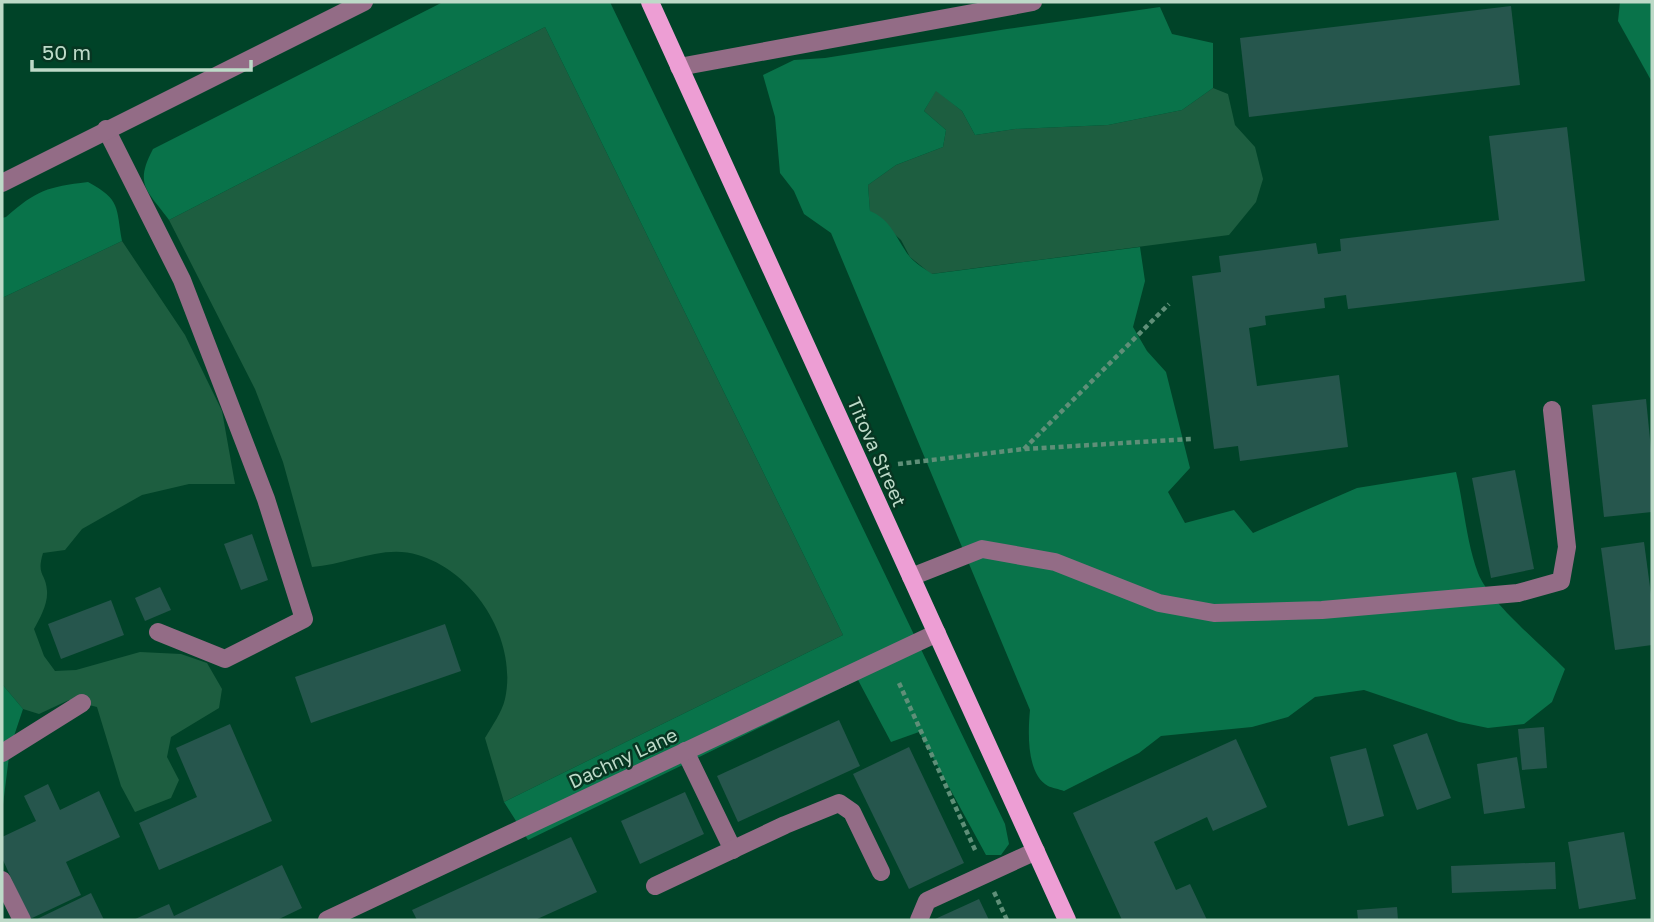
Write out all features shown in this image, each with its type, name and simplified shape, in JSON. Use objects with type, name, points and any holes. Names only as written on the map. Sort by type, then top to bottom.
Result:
[{"type":"main road","name":"Titova Street","points":[[650,2],[1067,920]]},
{"type":"street","points":[[2,183],[364,2]]},
{"type":"street","points":[[679,67],[1033,2]]},
{"type":"street","points":[[106,129],[182,280],[266,499],[304,619],[225,659],[158,632]]},
{"type":"street","points":[[911,577],[982,549],[1055,562],[1159,603],[1214,613],[1322,610],[1518,593],[1561,581],[1567,547],[1552,411]]},
{"type":"street","name":"Dachny Lane","points":[[327,920],[937,633]]},
{"type":"street","points":[[2,753],[82,703]]},
{"type":"street","points":[[685,751],[733,850]]},
{"type":"street","points":[[655,886],[839,803],[852,812],[881,872]]},
{"type":"street","points":[[919,920],[927,901],[1036,851]]},
{"type":"street","points":[[2,880],[22,920]]},
{"type":"path","points":[[1024,449],[1168,304]]},
{"type":"path","points":[[898,464],[1024,449],[1191,439]]},
{"type":"path","points":[[899,682],[1007,920]]},
{"type":"green space","points":[[443,2],[610,2],[1005,824],[1009,844],[1001,855],[986,855],[919,732],[891,742],[858,680],[528,840],[504,802],[843,635],[545,27],[169,220],[149,194],[144,171],[153,149]]},
{"type":"green space","points":[[1620,2],[1652,2],[1652,82],[1618,21]]},
{"type":"green space","points":[[1160,7],[1172,34],[1213,43],[1213,88],[1182,110],[1108,125],[1015,129],[975,135],[962,111],[936,91],[924,111],[946,130],[943,147],[896,165],[868,185],[870,211],[884,219],[912,259],[932,274],[1140,247],[1145,281],[1133,327],[1147,351],[1166,372],[1190,468],[1168,492],[1185,523],[1234,510],[1253,533],[1357,488],[1456,472],[1471,548],[1484,584],[1504,610],[1565,669],[1552,702],[1524,724],[1488,728],[1459,722],[1364,690],[1315,697],[1288,717],[1252,727],[1161,736],[1139,753],[1064,791],[1048,786],[1036,772],[1030,751],[1030,710],[831,233],[804,214],[794,191],[780,173],[775,117],[763,75],[794,60],[825,58]]},
{"type":"green space","points":[[545,27],[843,635],[504,802],[485,738],[504,704],[507,677],[505,654],[488,611],[474,592],[457,576],[418,555],[405,552],[378,553],[312,567],[283,462],[255,389],[169,220]]},
{"type":"green space","points":[[1213,88],[1228,94],[1235,125],[1255,147],[1263,179],[1256,202],[1229,235],[931,274],[910,257],[901,240],[870,212],[868,185],[896,165],[943,147],[946,130],[924,111],[936,90],[962,111],[975,135],[1015,129],[1108,125],[1182,110]]},
{"type":"green space","points":[[88,182],[112,200],[122,241],[2,298],[2,218],[43,191]]},
{"type":"green space","points":[[122,241],[185,335],[222,411],[235,484],[189,484],[142,495],[82,529],[65,550],[43,553],[41,570],[47,596],[34,629],[44,656],[55,671],[76,670],[140,652],[181,654],[207,663],[222,689],[219,708],[171,737],[167,757],[179,780],[171,798],[135,812],[121,786],[97,707],[69,700],[39,714],[23,709],[2,684],[2,298]]},
{"type":"green space","points":[[2,684],[23,709],[10,748],[2,813]]},
{"type":"building","points":[[1511,6],[1520,85],[1249,117],[1240,38]]},
{"type":"building","points":[[1567,127],[1585,281],[1348,309],[1346,295],[1324,298],[1325,308],[1265,316],[1266,325],[1249,328],[1257,386],[1339,375],[1348,447],[1240,461],[1238,446],[1214,449],[1192,276],[1221,272],[1219,256],[1316,243],[1318,254],[1341,251],[1340,239],[1499,220],[1489,136]]},
{"type":"building","points":[[1646,399],[1652,459],[1652,512],[1604,517],[1592,405]]},
{"type":"building","points":[[1515,470],[1534,569],[1491,578],[1472,478]]},
{"type":"building","points":[[252,534],[268,580],[241,590],[224,544]]},
{"type":"building","points":[[1644,542],[1652,602],[1652,645],[1615,650],[1601,548]]},
{"type":"building","points":[[160,587],[171,610],[145,621],[135,598]]},
{"type":"building","points":[[111,600],[124,635],[61,659],[48,624]]},
{"type":"building","points":[[445,624],[461,671],[311,723],[295,677]]},
{"type":"building","points":[[839,720],[860,766],[738,822],[717,776]]},
{"type":"building","points":[[230,724],[272,821],[159,870],[139,823],[197,797],[176,748]]},
{"type":"building","points":[[1544,727],[1547,768],[1522,770],[1518,729]]},
{"type":"building","points":[[1427,733],[1451,798],[1417,810],[1393,745]]},
{"type":"building","points":[[1236,739],[1267,807],[1213,831],[1207,817],[1154,842],[1176,890],[1190,884],[1207,920],[1122,920],[1073,813]]},
{"type":"building","points":[[909,747],[964,863],[909,889],[853,774]]},
{"type":"building","points":[[1366,748],[1384,816],[1348,826],[1330,757]]},
{"type":"building","points":[[1517,757],[1525,808],[1484,814],[1477,764]]},
{"type":"building","points":[[48,784],[60,810],[99,791],[120,837],[66,862],[81,895],[30,919],[2,858],[2,837],[36,821],[24,796]]},
{"type":"building","points":[[685,792],[704,834],[640,864],[621,821]]},
{"type":"building","points":[[1624,832],[1636,899],[1579,909],[1568,842]]},
{"type":"building","points":[[571,837],[597,892],[535,920],[417,920],[412,910]]},
{"type":"building","points":[[1555,862],[1556,889],[1452,893],[1451,866]]},
{"type":"building","points":[[282,865],[302,908],[277,920],[133,920],[169,904],[174,916]]},
{"type":"building","points":[[91,893],[104,920],[35,920]]},
{"type":"building","points":[[979,899],[989,920],[933,920]]},
{"type":"building","points":[[1397,907],[1398,920],[1358,920],[1357,910]]}]
